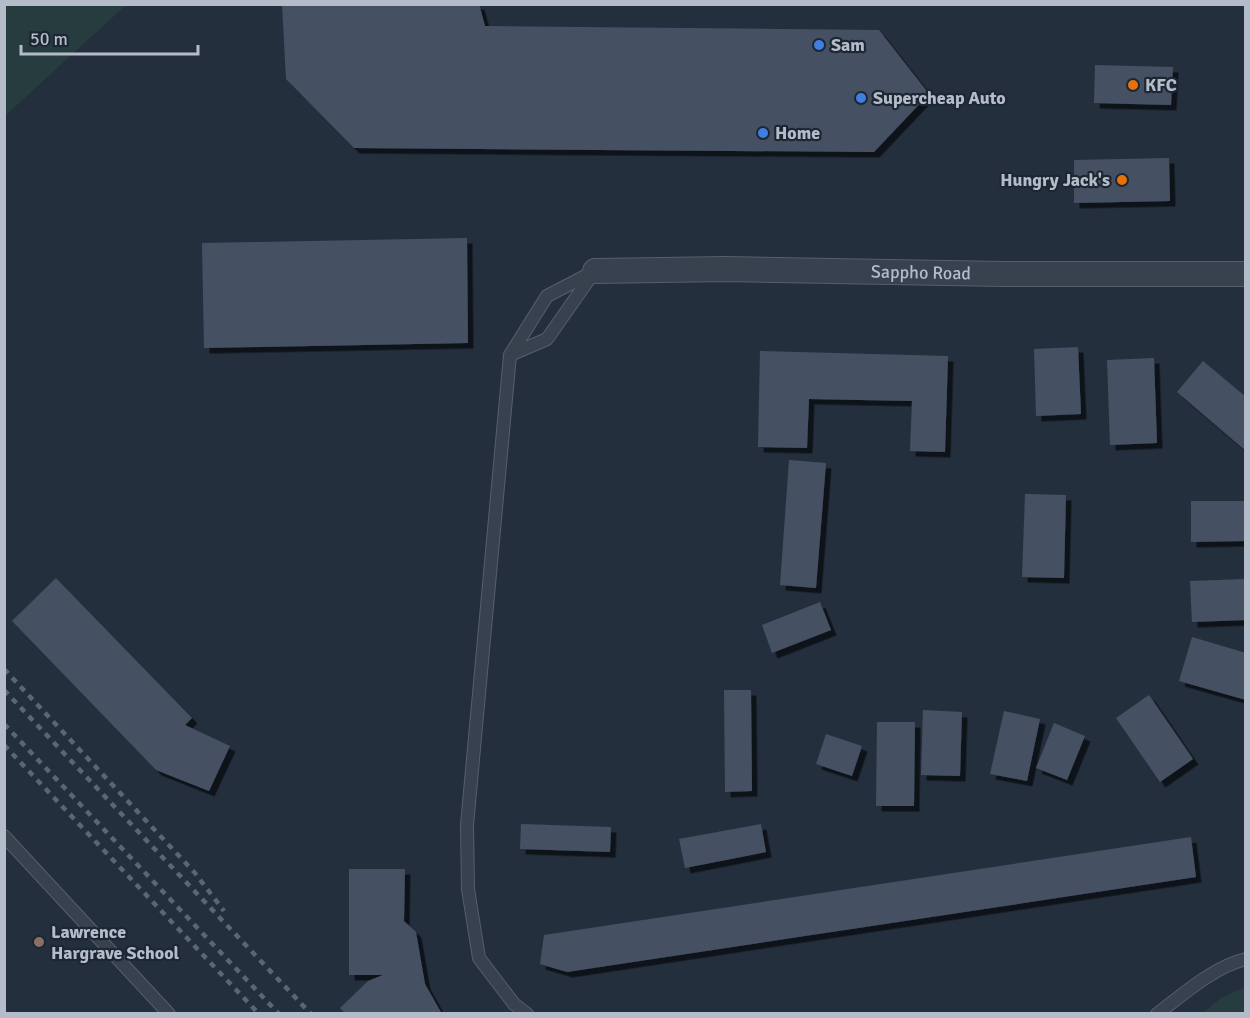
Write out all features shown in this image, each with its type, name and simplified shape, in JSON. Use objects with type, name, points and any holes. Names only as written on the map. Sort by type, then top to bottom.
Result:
[{"type":"street","name":"Sappho Road","points":[[595,271],[726,269],[1014,274],[1245,274]]},
{"type":"lane","points":[[510,355],[547,339],[595,271]]},
{"type":"lane","points":[[527,1014],[514,1004],[479,957],[468,889],[467,825],[510,355],[547,296],[595,271]]},
{"type":"lane","points":[[4,836],[169,1014]]},
{"type":"lane","points":[[1157,1014],[1196,985],[1234,962],[1245,959]]},
{"type":"green space","points":[[5,4],[126,4],[126,5],[5,116]]},
{"type":"green space","points":[[1245,987],[1245,1013],[1203,1013],[1221,998]]},
{"type":"building","points":[[282,4],[479,4],[485,26],[879,30],[929,94],[874,152],[354,148],[286,79]]},
{"type":"building","name":"KFC","points":[[1095,65],[1173,67],[1171,105],[1094,103]]},
{"type":"building","name":"Hungry Jack's","points":[[1169,158],[1170,201],[1074,203],[1074,160]]},
{"type":"building","points":[[467,238],[468,343],[204,348],[202,243]]},
{"type":"building","points":[[1078,347],[1081,414],[1036,416],[1034,349]]},
{"type":"building","points":[[760,351],[948,356],[945,452],[910,451],[912,401],[809,399],[807,448],[758,447]]},
{"type":"building","points":[[1154,358],[1157,443],[1110,445],[1107,360]]},
{"type":"building","points":[[1203,361],[1246,397],[1246,451],[1177,392]]},
{"type":"building","points":[[789,460],[826,463],[816,588],[780,585]]},
{"type":"building","points":[[1025,494],[1066,495],[1064,578],[1022,577]]},
{"type":"building","points":[[1191,501],[1246,501],[1246,541],[1191,542]]},
{"type":"building","points":[[56,578],[192,718],[185,725],[230,746],[209,791],[156,770],[12,621]]},
{"type":"building","points":[[1246,579],[1246,620],[1192,622],[1190,581]]},
{"type":"building","points":[[820,602],[831,630],[772,653],[762,625]]},
{"type":"building","points":[[1192,637],[1246,653],[1246,700],[1179,681]]},
{"type":"building","points":[[724,690],[751,690],[752,791],[725,792]]},
{"type":"building","points":[[1149,695],[1193,759],[1160,782],[1116,718]]},
{"type":"building","points":[[923,710],[962,712],[960,776],[921,775]]},
{"type":"building","points":[[1004,711],[1040,719],[1027,781],[990,774]]},
{"type":"building","points":[[877,722],[915,722],[914,806],[876,806]]},
{"type":"building","points":[[1054,723],[1085,736],[1067,780],[1036,768]]},
{"type":"building","points":[[826,734],[862,746],[852,776],[816,764]]},
{"type":"building","points":[[521,824],[611,827],[610,852],[520,849]]},
{"type":"building","points":[[761,824],[766,852],[685,868],[679,839]]},
{"type":"building","points":[[1191,837],[1196,877],[567,972],[540,964],[544,935]]},
{"type":"building","points":[[349,869],[405,869],[404,921],[416,932],[425,984],[442,1014],[346,1014],[340,1008],[368,981],[383,975],[349,975]]},
{"type":"railway","points":[[4,669],[195,873],[224,911]]},
{"type":"railway","points":[[4,690],[311,1014]]},
{"type":"railway","points":[[4,724],[279,1014]]},
{"type":"railway","points":[[4,745],[259,1014]]},
{"type":"place","name":"Sam","points":[[819,45]]},
{"type":"place","name":"KFC","points":[[1133,85]]},
{"type":"place","name":"Supercheap Auto","points":[[861,98]]},
{"type":"place","name":"Home","points":[[763,133]]},
{"type":"place","name":"Hungry Jack's","points":[[1122,180]]},
{"type":"place","name":"Lawrence Hargrave School","points":[[39,942]]}]
